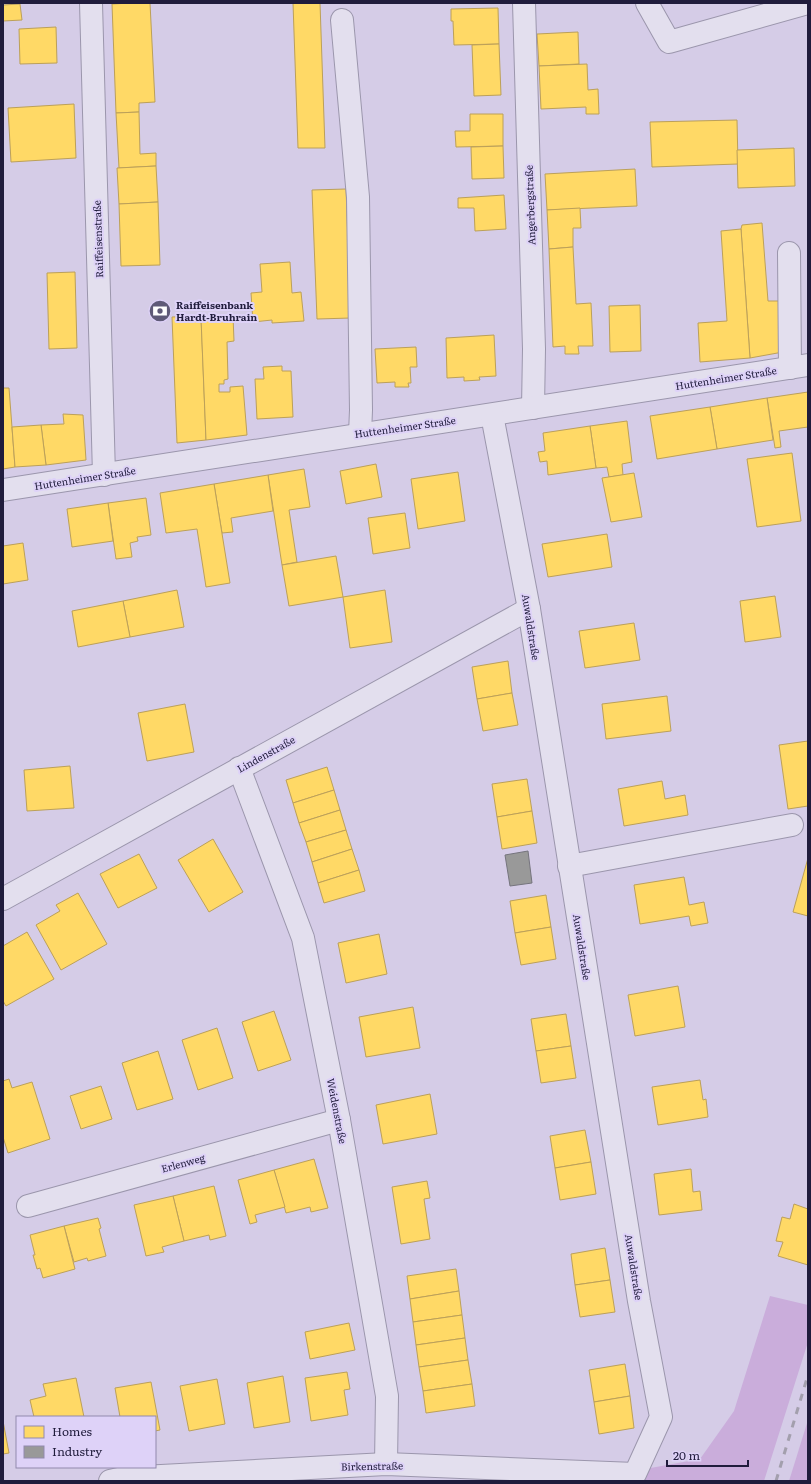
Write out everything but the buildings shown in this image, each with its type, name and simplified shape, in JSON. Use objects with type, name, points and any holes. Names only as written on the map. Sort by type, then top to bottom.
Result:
[{"type":"street","name":"Raiffeisenstraße","points":[[91,3],[104,475]]},
{"type":"street","name":"Angerbergstraße","points":[[524,3],[534,349],[533,408]]},
{"type":"street","points":[[646,3],[669,42],[808,3]]},
{"type":"street","points":[[342,20],[358,197],[361,410],[360,434]]},
{"type":"street","points":[[789,253],[799,367]]},
{"type":"street","name":"Huttenheimer Straße","points":[[3,490],[799,367]]},
{"type":"street","name":"Auwaldstraße","points":[[492,415],[528,609],[639,1301],[660,1416],[635,1474]]},
{"type":"street","name":"Lindenstraße","points":[[3,899],[528,609]]},
{"type":"street","name":"Weidenstraße","points":[[239,768],[303,938],[339,1120],[387,1396],[386,1464]]},
{"type":"street","points":[[569,866],[792,825]]},
{"type":"street","name":"Erlenweg","points":[[28,1206],[339,1120]]},
{"type":"street","name":"Birkenstraße","points":[[110,1481],[123,1478],[386,1464],[635,1474]]},
{"type":"shaded area","points":[[770,1296],[808,1305],[808,1342],[764,1481],[641,1481],[645,1469],[700,1459],[734,1411]]},
{"type":"shaded area","points":[[808,1420],[808,1481],[789,1481]]},
{"type":"railway","points":[[776,1481],[808,1375]]},
{"type":"place","name":"Raiffeisenbank Hardt-Bruhrain","points":[[160,311]]}]
